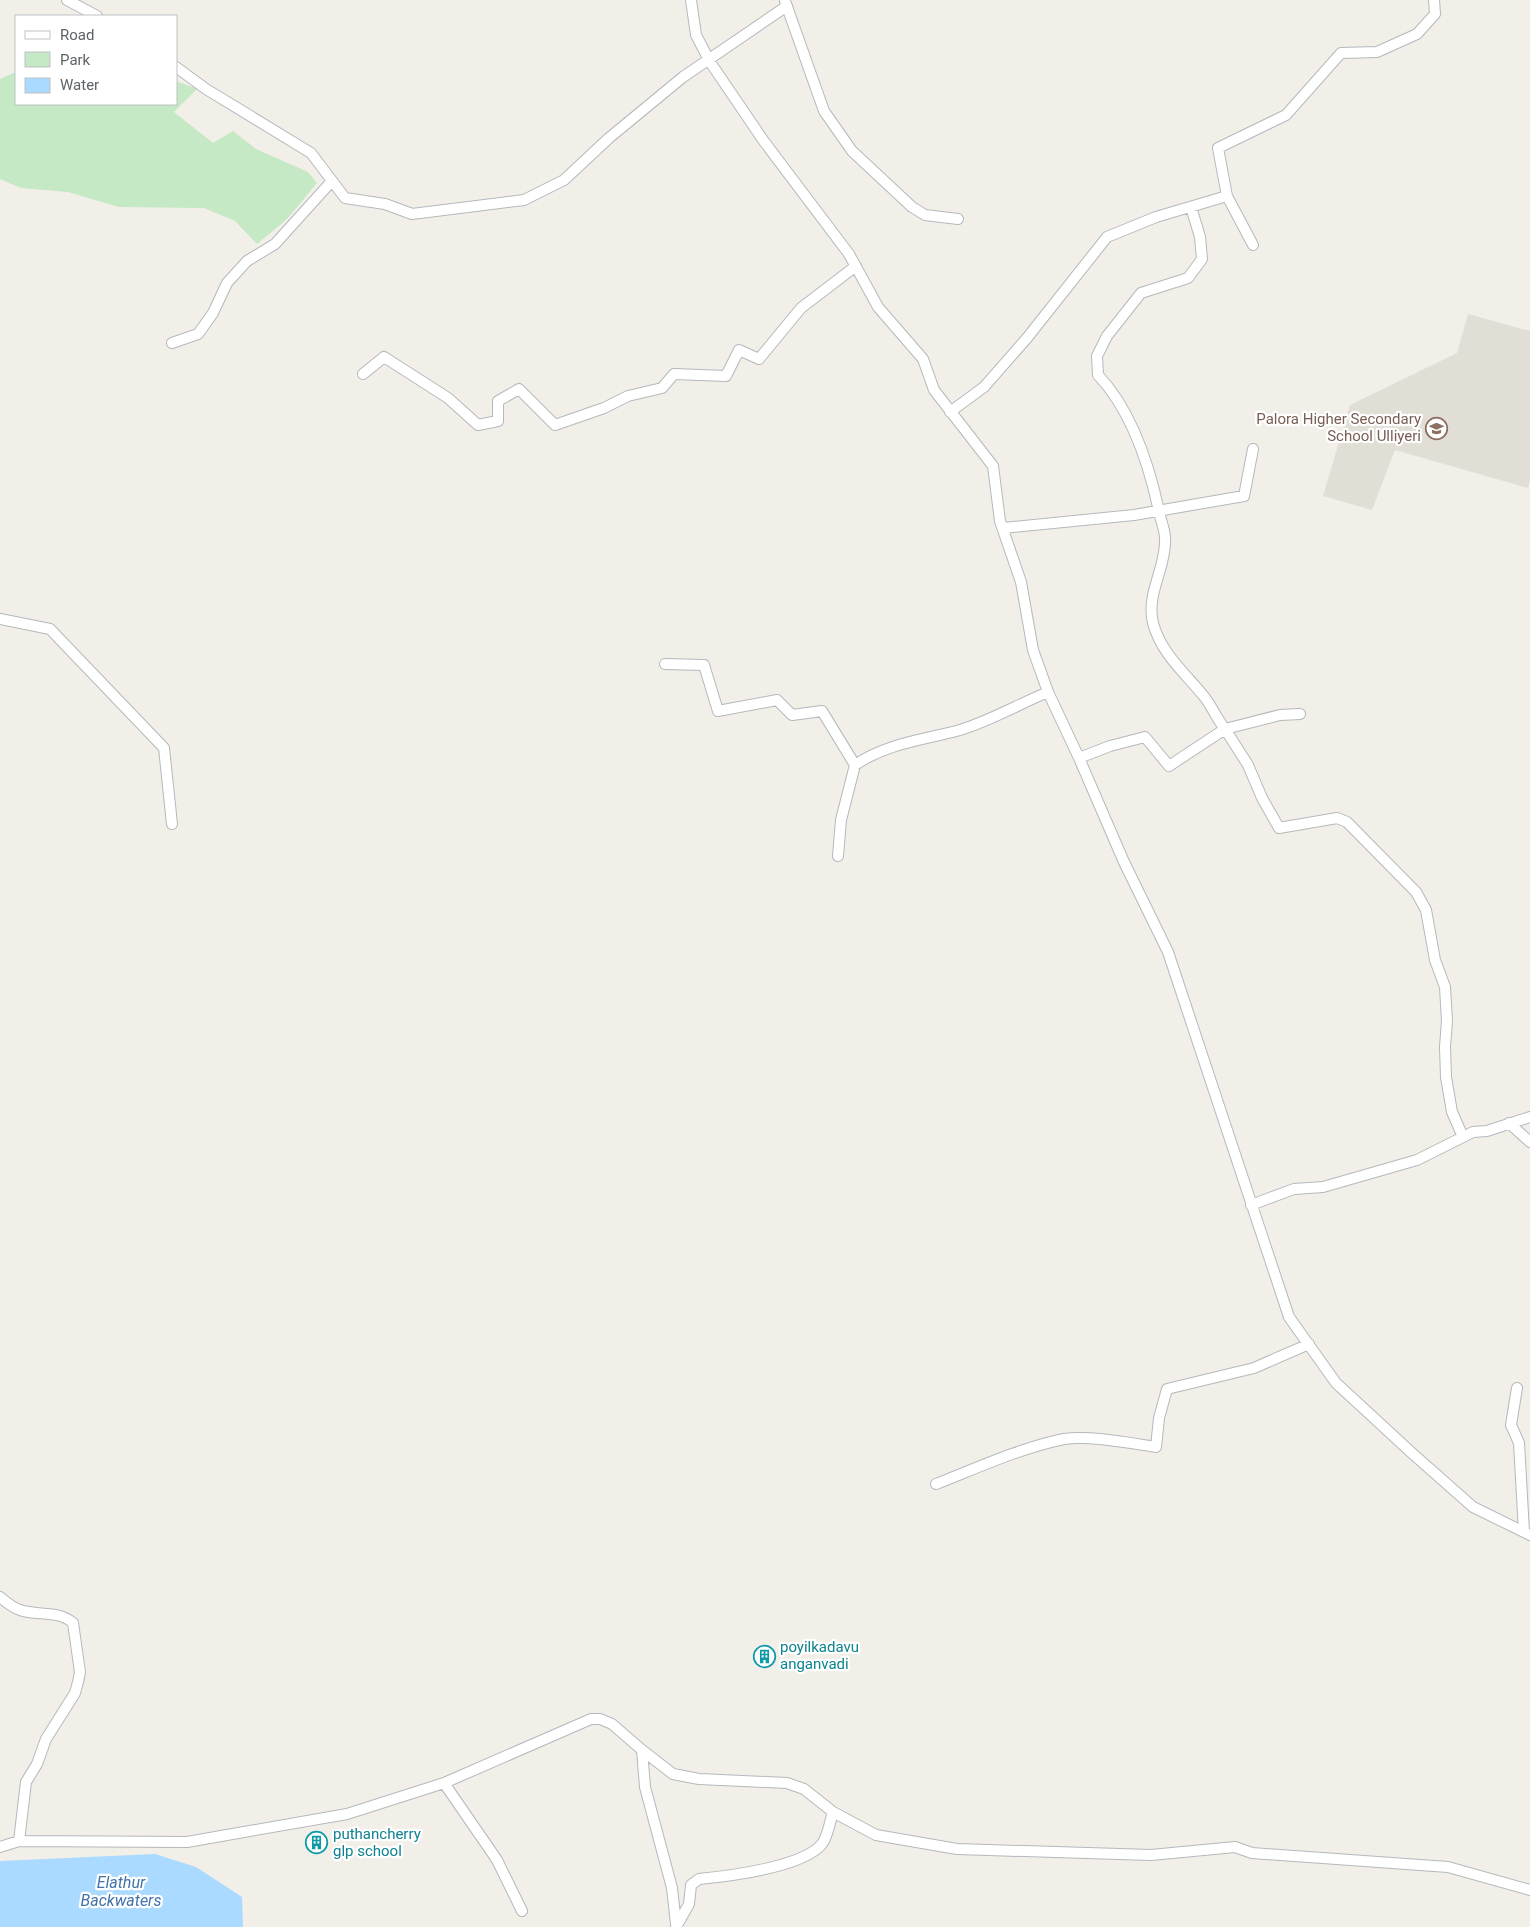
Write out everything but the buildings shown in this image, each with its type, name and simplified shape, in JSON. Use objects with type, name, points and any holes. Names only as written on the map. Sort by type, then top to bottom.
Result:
[{"type":"street","points":[[67,0],[95,15]]},
{"type":"street","points":[[691,0],[696,35],[708,60],[763,140],[849,254],[878,308],[923,360],[934,390],[993,466],[1003,528],[1021,582],[1033,650],[1048,692],[1124,862],[1168,952],[1289,1317],[1336,1383],[1472,1507],[1527,1533]]},
{"type":"street","points":[[1253,245],[1227,196],[1218,148],[1286,115],[1341,53],[1377,52],[1417,34],[1435,14],[1434,0]]},
{"type":"street","points":[[178,68],[206,89],[311,153],[345,198],[386,204],[412,214],[524,200],[564,180],[609,138],[683,77],[786,3],[824,111],[852,151],[912,207],[925,215],[958,219]]},
{"type":"street","points":[[172,343],[198,334],[213,313],[227,283],[247,261],[275,244],[332,182]]},
{"type":"street","points":[[950,412],[984,387],[1028,338],[1107,237],[1156,217],[1227,196]]},
{"type":"street","points":[[1191,207],[1200,237],[1202,258],[1188,278],[1141,293],[1107,336],[1097,356],[1098,375],[1112,391],[1129,420],[1159,510],[1166,540],[1164,559],[1151,604],[1154,623],[1167,655],[1204,696],[1248,765],[1262,798],[1279,828],[1337,818],[1347,822],[1416,892],[1426,910],[1435,960],[1445,987],[1447,1021],[1444,1047],[1446,1077],[1452,1112],[1463,1137]]},
{"type":"street","points":[[363,374],[384,357],[448,398],[478,425],[498,420],[498,401],[518,389],[555,425],[604,408],[628,396],[662,388],[674,374],[726,376],[739,350],[759,359],[801,308],[856,266]]},
{"type":"street","points":[[1003,528],[1040,526],[1244,496],[1253,449]]},
{"type":"street","points":[[0,619],[50,629],[164,748],[172,824]]},
{"type":"street","points":[[665,664],[704,665],[718,711],[777,700],[792,715],[822,710],[856,765]]},
{"type":"street","points":[[838,856],[840,820],[856,765],[868,756],[910,740],[961,729],[1048,692]]},
{"type":"street","points":[[1079,758],[1110,746],[1145,737],[1169,766],[1224,729],[1280,715],[1300,714]]},
{"type":"street","points":[[1251,1205],[1294,1189],[1323,1187],[1417,1160],[1473,1132],[1487,1131],[1530,1117]]},
{"type":"street","points":[[1509,1123],[1530,1142]]},
{"type":"street","points":[[936,1484],[1024,1451],[1065,1439],[1106,1440],[1156,1447],[1159,1418],[1167,1389],[1210,1381],[1254,1368],[1309,1344]]},
{"type":"street","points":[[1517,1388],[1511,1425],[1519,1443],[1527,1533]]},
{"type":"street","points":[[0,1598],[20,1610],[69,1619],[73,1623],[80,1672],[75,1693],[46,1739],[37,1764],[26,1782],[19,1841]]},
{"type":"street","points":[[0,1847],[19,1841],[187,1842],[347,1814],[444,1783],[591,1719],[600,1719],[612,1724],[673,1774],[686,1777],[787,1783],[804,1789],[833,1812],[876,1835],[957,1849],[1151,1855],[1235,1847],[1252,1853],[1448,1867],[1530,1890]]},
{"type":"street","points":[[642,1750],[645,1787],[664,1865],[672,1888],[676,1926]]},
{"type":"street","points":[[444,1783],[497,1860],[522,1911]]},
{"type":"street","points":[[676,1926],[689,1904],[691,1885],[699,1880],[776,1867],[815,1852],[824,1842],[833,1812]]},
{"type":"shaded area","name":"Palora Higher Secondary School Ulliyeri","points":[[1468,314],[1530,331],[1530,480],[1528,488],[1395,450],[1372,510],[1323,496],[1350,405],[1457,353]]},
{"type":"green space","points":[[15,72],[15,105],[178,105],[178,82],[197,89],[174,112],[213,143],[233,131],[256,149],[308,172],[317,183],[287,219],[257,244],[235,221],[204,208],[119,207],[68,192],[21,188],[0,179],[0,79]]},
{"type":"water","name":"Elathur Backwaters","points":[[155,1854],[196,1867],[242,1897],[243,1927],[0,1927],[0,1861]]},
{"type":"place","name":"Palora Higher Secondary School Ulliyeri","points":[[1437,428]]},
{"type":"place","name":"poyilkadavu anganvadi","points":[[764,1656]]},
{"type":"place","name":"puthancherry glp school","points":[[317,1843]]}]
